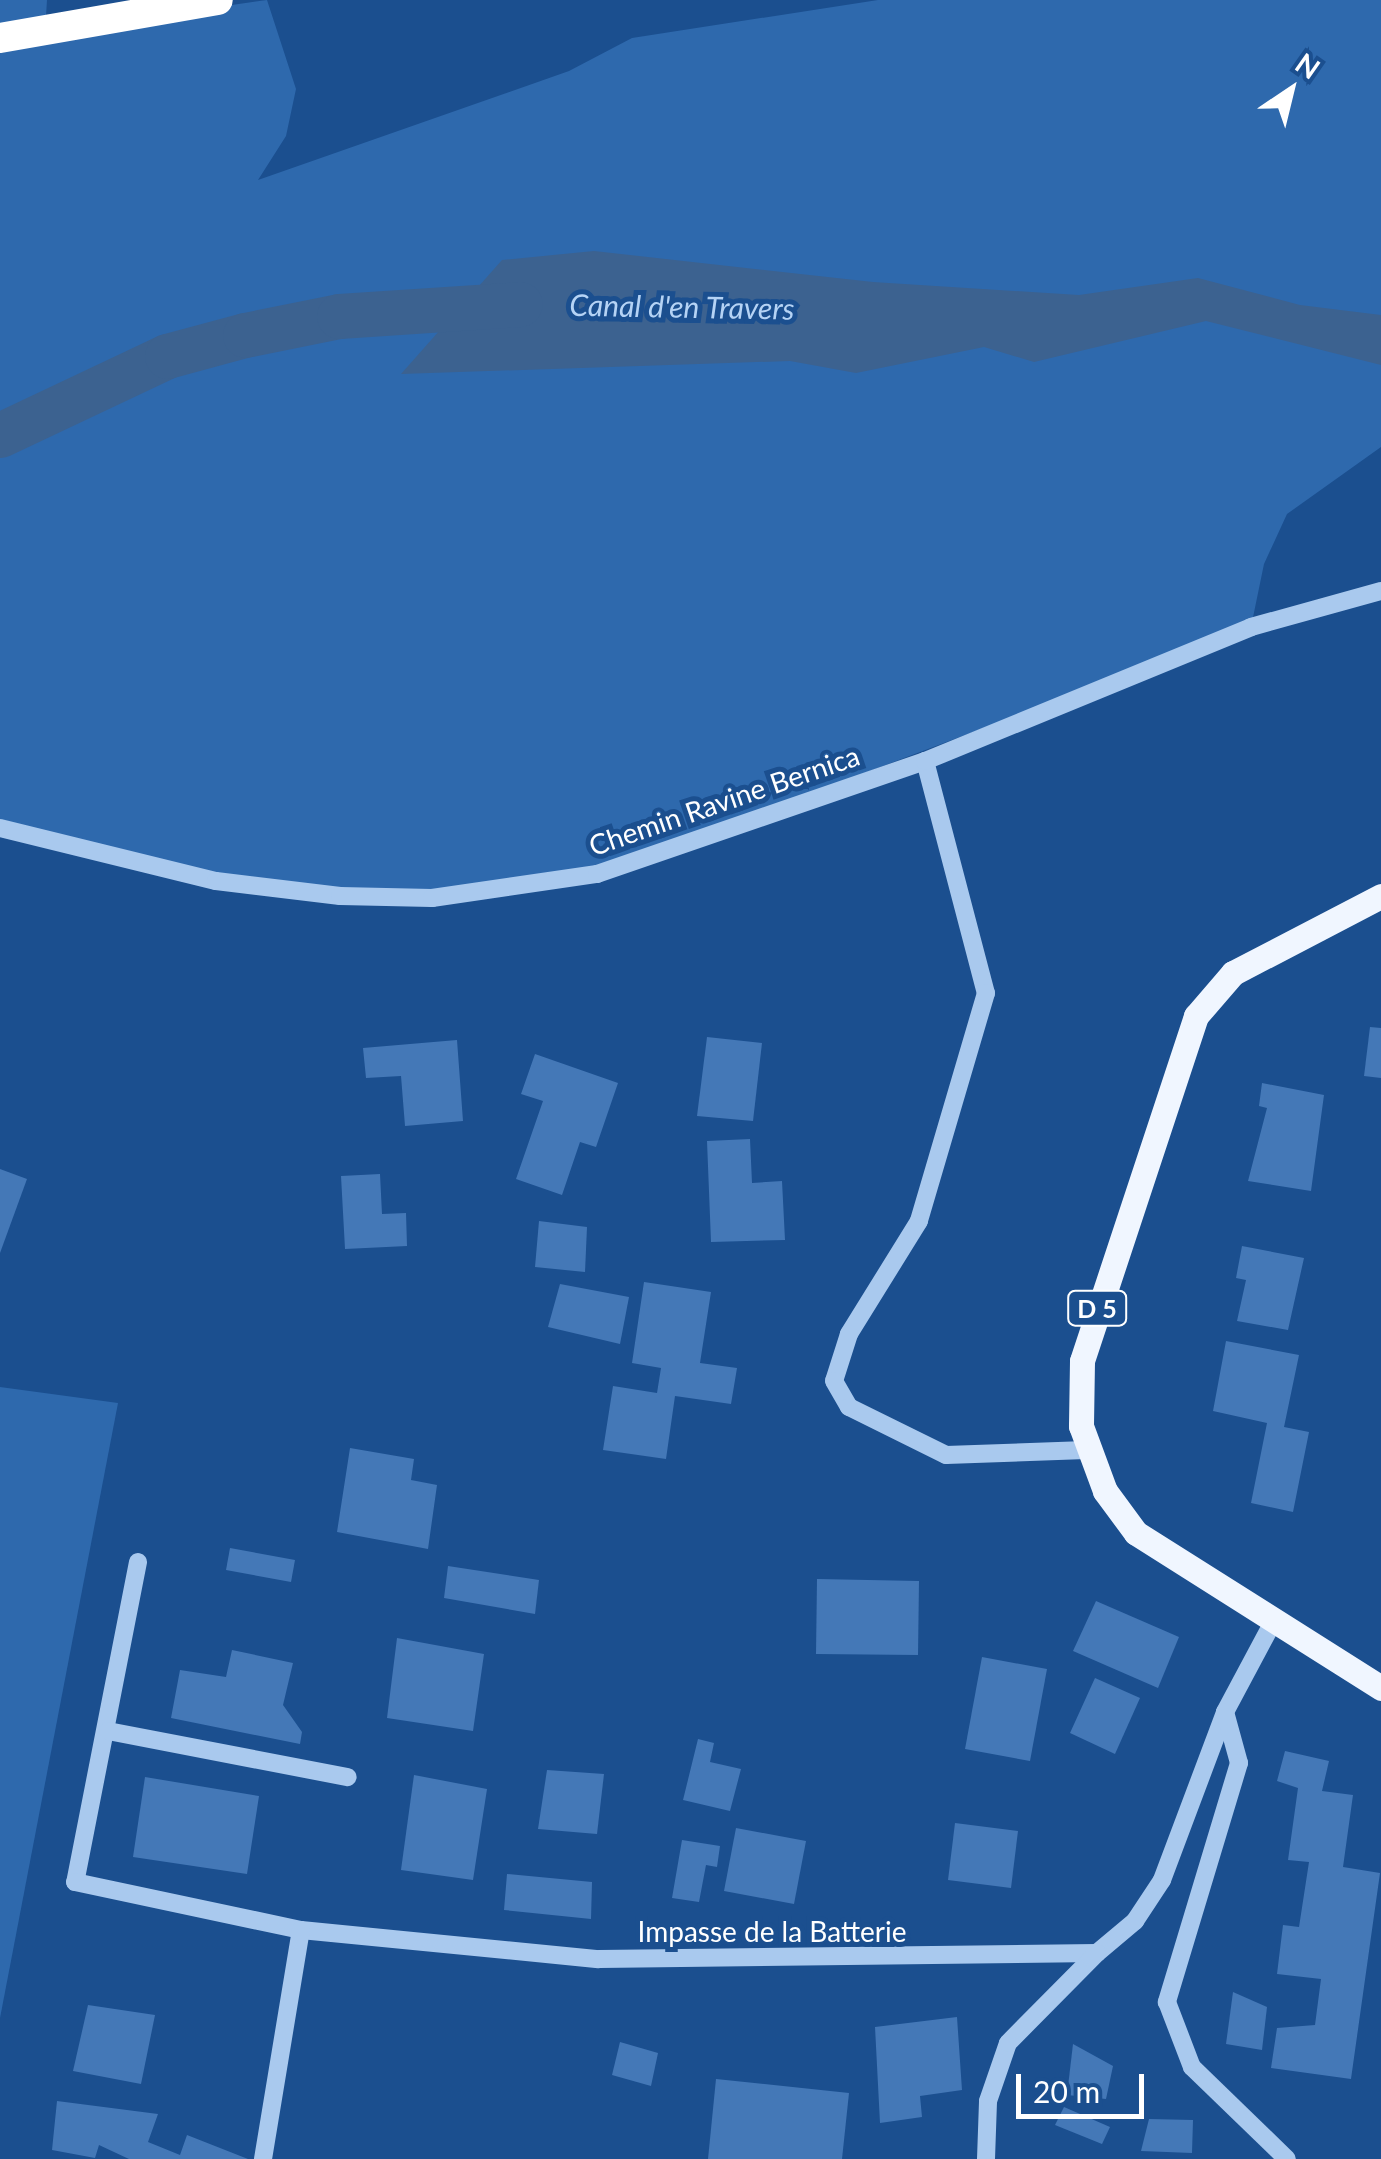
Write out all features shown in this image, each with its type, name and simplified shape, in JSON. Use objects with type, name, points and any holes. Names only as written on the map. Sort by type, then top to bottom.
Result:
[{"type":"highway","points":[[0,38],[218,0]]},
{"type":"main road","name":"D 5","points":[[1381,896],[1234,973],[1196,1016],[1082,1361],[1086,1450],[1136,1533],[1272,1624],[1381,1688]]},
{"type":"street","name":"Chemin Ravine Bernica","points":[[0,828],[216,882],[432,898],[597,874],[924,761],[1251,627],[1381,591]]},
{"type":"street","points":[[924,761],[986,993],[919,1221],[849,1334],[834,1381],[849,1407],[946,1455],[1086,1450]]},
{"type":"street","points":[[138,1562],[108,1731],[348,1778]]},
{"type":"street","points":[[986,2159],[988,2102],[1008,2043],[1097,1953],[1135,1921],[1162,1880],[1225,1712],[1272,1624]]},
{"type":"street","points":[[1225,1712],[1240,1763],[1167,2002],[1192,2067],[1287,2159]]},
{"type":"street","name":"Impasse de la Batterie","points":[[108,1731],[75,1882],[302,1930],[599,1959],[1097,1953]]},
{"type":"street","points":[[263,2159],[302,1930]]},
{"type":"shaded area","points":[[0,0],[47,0],[45,32],[267,0],[296,89],[286,136],[258,180],[569,71],[632,38],[878,0],[1381,0],[1381,447],[1287,514],[1264,564],[1251,627],[597,874],[432,898],[216,881],[0,828]]},
{"type":"shaded area","points":[[0,1387],[118,1403],[0,2018]]},
{"type":"water","points":[[594,251],[873,282],[1079,295],[1198,278],[1300,305],[1381,315],[1381,365],[1206,321],[1034,362],[984,347],[856,373],[790,361],[401,374],[502,260]]},
{"type":"building","points":[[1370,1027],[1381,1028],[1381,1078],[1364,1076]]},
{"type":"building","points":[[707,1037],[762,1043],[753,1121],[697,1116]]},
{"type":"building","points":[[457,1040],[463,1121],[405,1126],[401,1076],[366,1078],[363,1048]]},
{"type":"building","points":[[535,1054],[618,1083],[596,1147],[580,1142],[562,1195],[516,1179],[543,1101],[521,1094]]},
{"type":"building","points":[[1262,1083],[1324,1095],[1311,1191],[1248,1181],[1267,1108],[1259,1106]]},
{"type":"building","points":[[750,1139],[752,1183],[782,1181],[785,1240],[711,1242],[707,1141]]},
{"type":"building","points":[[0,1169],[27,1179],[0,1253]]},
{"type":"building","points":[[380,1174],[382,1214],[406,1213],[407,1246],[345,1249],[341,1176]]},
{"type":"building","points":[[539,1221],[587,1227],[585,1272],[535,1267]]},
{"type":"building","points":[[1242,1246],[1304,1258],[1288,1330],[1237,1321],[1246,1280],[1236,1278]]},
{"type":"building","points":[[644,1282],[711,1292],[700,1363],[737,1368],[731,1404],[675,1396],[666,1459],[603,1450],[613,1386],[657,1393],[661,1368],[632,1363]]},
{"type":"building","points":[[560,1284],[629,1297],[620,1344],[548,1327]]},
{"type":"building","points":[[1226,1341],[1299,1355],[1284,1427],[1309,1432],[1293,1512],[1251,1503],[1267,1423],[1213,1411]]},
{"type":"building","points":[[350,1448],[414,1459],[411,1480],[437,1485],[428,1549],[337,1532]]},
{"type":"building","points":[[230,1548],[295,1560],[291,1582],[226,1570]]},
{"type":"building","points":[[448,1566],[539,1580],[535,1614],[444,1598]]},
{"type":"building","points":[[817,1579],[919,1581],[918,1655],[816,1654]]},
{"type":"building","points":[[1096,1601],[1179,1637],[1158,1688],[1073,1651]]},
{"type":"building","points":[[397,1638],[484,1654],[473,1731],[387,1718]]},
{"type":"building","points":[[232,1650],[293,1663],[283,1705],[302,1732],[300,1744],[171,1718],[180,1670],[226,1677]]},
{"type":"building","points":[[982,1657],[1047,1669],[1030,1761],[965,1749]]},
{"type":"building","points":[[1095,1678],[1140,1698],[1115,1754],[1070,1733]]},
{"type":"building","points":[[698,1739],[714,1743],[710,1762],[741,1769],[730,1811],[683,1800]]},
{"type":"building","points":[[1285,1751],[1329,1761],[1322,1791],[1353,1795],[1343,1867],[1380,1873],[1351,2079],[1271,2068],[1277,2028],[1315,2025],[1321,1979],[1277,1974],[1283,1925],[1299,1927],[1309,1862],[1288,1860],[1298,1788],[1277,1781]]},
{"type":"building","points":[[547,1770],[604,1774],[597,1834],[538,1829]]},
{"type":"building","points":[[414,1775],[487,1789],[473,1880],[401,1870]]},
{"type":"building","points":[[145,1777],[259,1796],[247,1874],[133,1857]]},
{"type":"building","points":[[955,1823],[1018,1831],[1011,1888],[948,1880]]},
{"type":"building","points":[[736,1828],[806,1841],[794,1904],[724,1891]]},
{"type":"building","points":[[682,1840],[720,1846],[717,1867],[706,1865],[699,1902],[672,1898]]},
{"type":"building","points":[[507,1874],[592,1882],[591,1919],[504,1910]]},
{"type":"building","points":[[1233,1992],[1267,2007],[1262,2050],[1226,2044]]},
{"type":"building","points":[[88,2005],[155,2015],[141,2084],[73,2071]]},
{"type":"building","points":[[957,2017],[962,2090],[920,2096],[922,2117],[880,2123],[875,2027]]},
{"type":"building","points":[[620,2042],[658,2053],[651,2086],[612,2075]]},
{"type":"building","points":[[1073,2044],[1113,2066],[1106,2099],[1067,2095]]},
{"type":"building","points":[[716,2079],[849,2093],[842,2159],[708,2159]]},
{"type":"building","points":[[57,2101],[158,2114],[148,2142],[180,2155],[187,2135],[248,2159],[129,2159],[99,2145],[95,2158],[52,2150]]},
{"type":"building","points":[[1064,2107],[1110,2127],[1102,2144],[1055,2125]]},
{"type":"building","points":[[1149,2119],[1193,2120],[1192,2153],[1141,2151]]},
{"type":"waterway","name":"Canal d'en Travers","points":[[0,435],[167,356],[245,335],[339,316],[520,304]]}]
